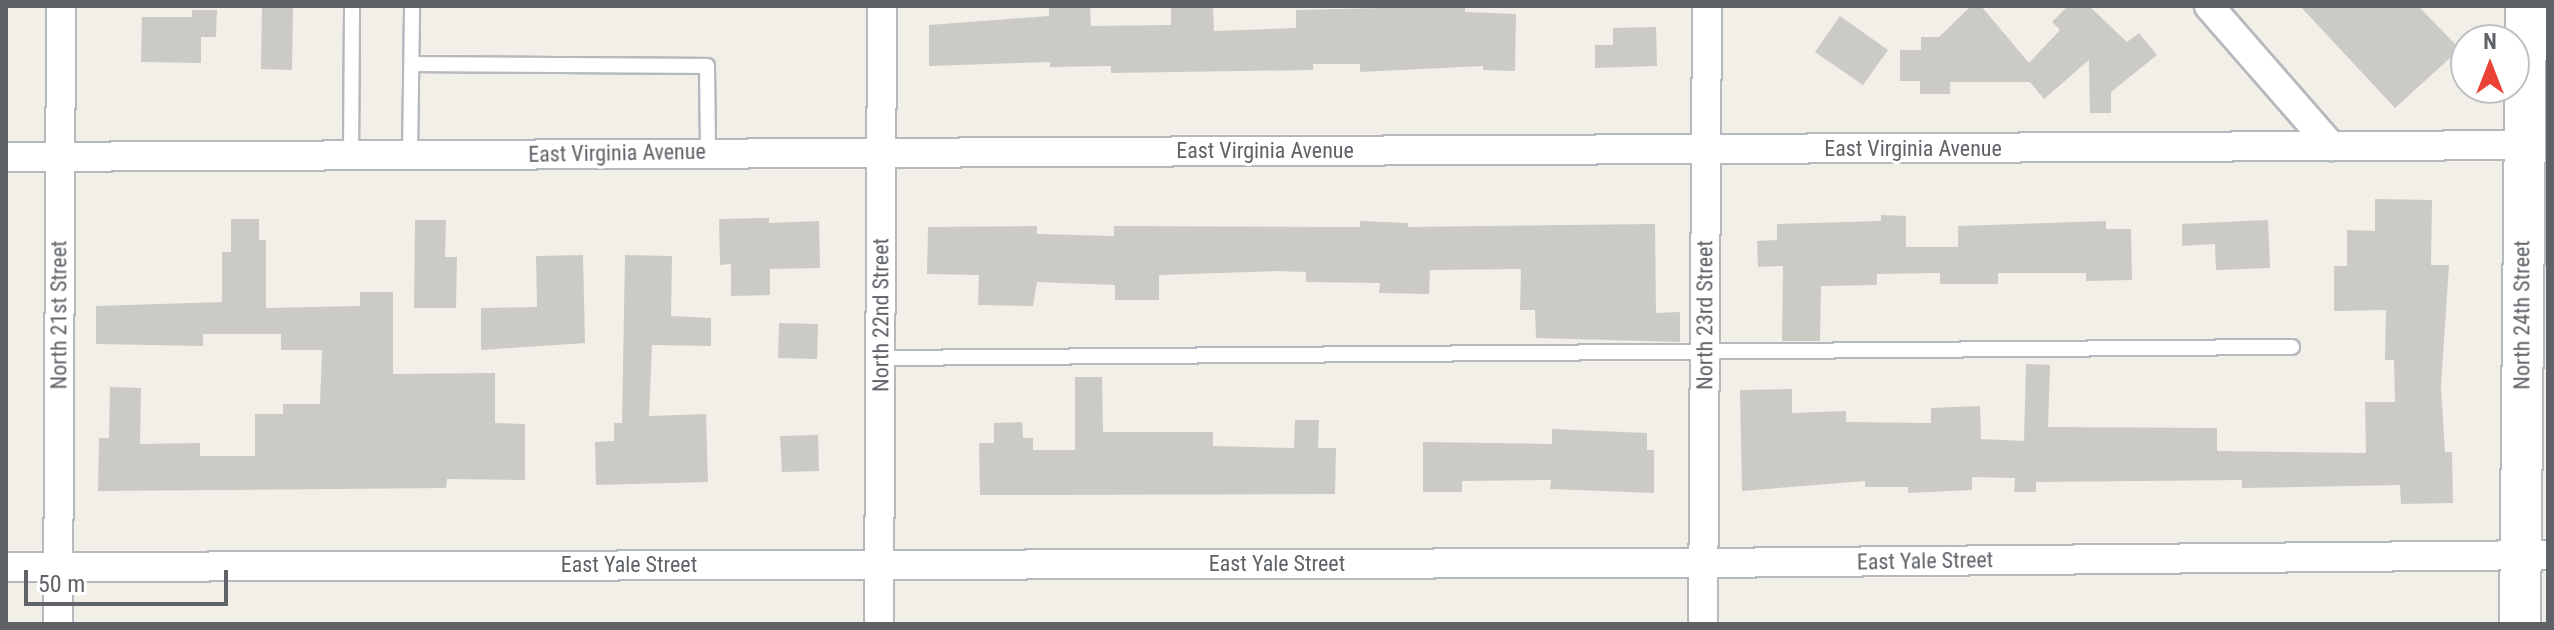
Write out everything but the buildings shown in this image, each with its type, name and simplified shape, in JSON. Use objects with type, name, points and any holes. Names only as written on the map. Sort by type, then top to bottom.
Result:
[{"type":"main road","name":"North 24th Street","points":[[2520,624],[2534,555],[2528,409],[2531,133],[2526,6]]},
{"type":"street","name":"North 21st Street","points":[[58,624],[61,6]]},
{"type":"street","name":"North 22nd Street","points":[[879,624],[882,6]]},
{"type":"street","name":"North 23rd Street","points":[[1703,624],[1707,6]]},
{"type":"street","points":[[2209,6],[2331,146]]},
{"type":"street","name":"East Virginia Avenue","points":[[6,157],[2331,146],[2531,133]]},
{"type":"street","name":"East Yale Street","points":[[6,567],[1703,563],[2534,555]]},
{"type":"lane","points":[[351,155],[352,6]]},
{"type":"lane","points":[[410,155],[412,6]]},
{"type":"lane","points":[[412,64],[707,66],[708,152]]},
{"type":"lane","points":[[880,358],[2292,347]]}]
